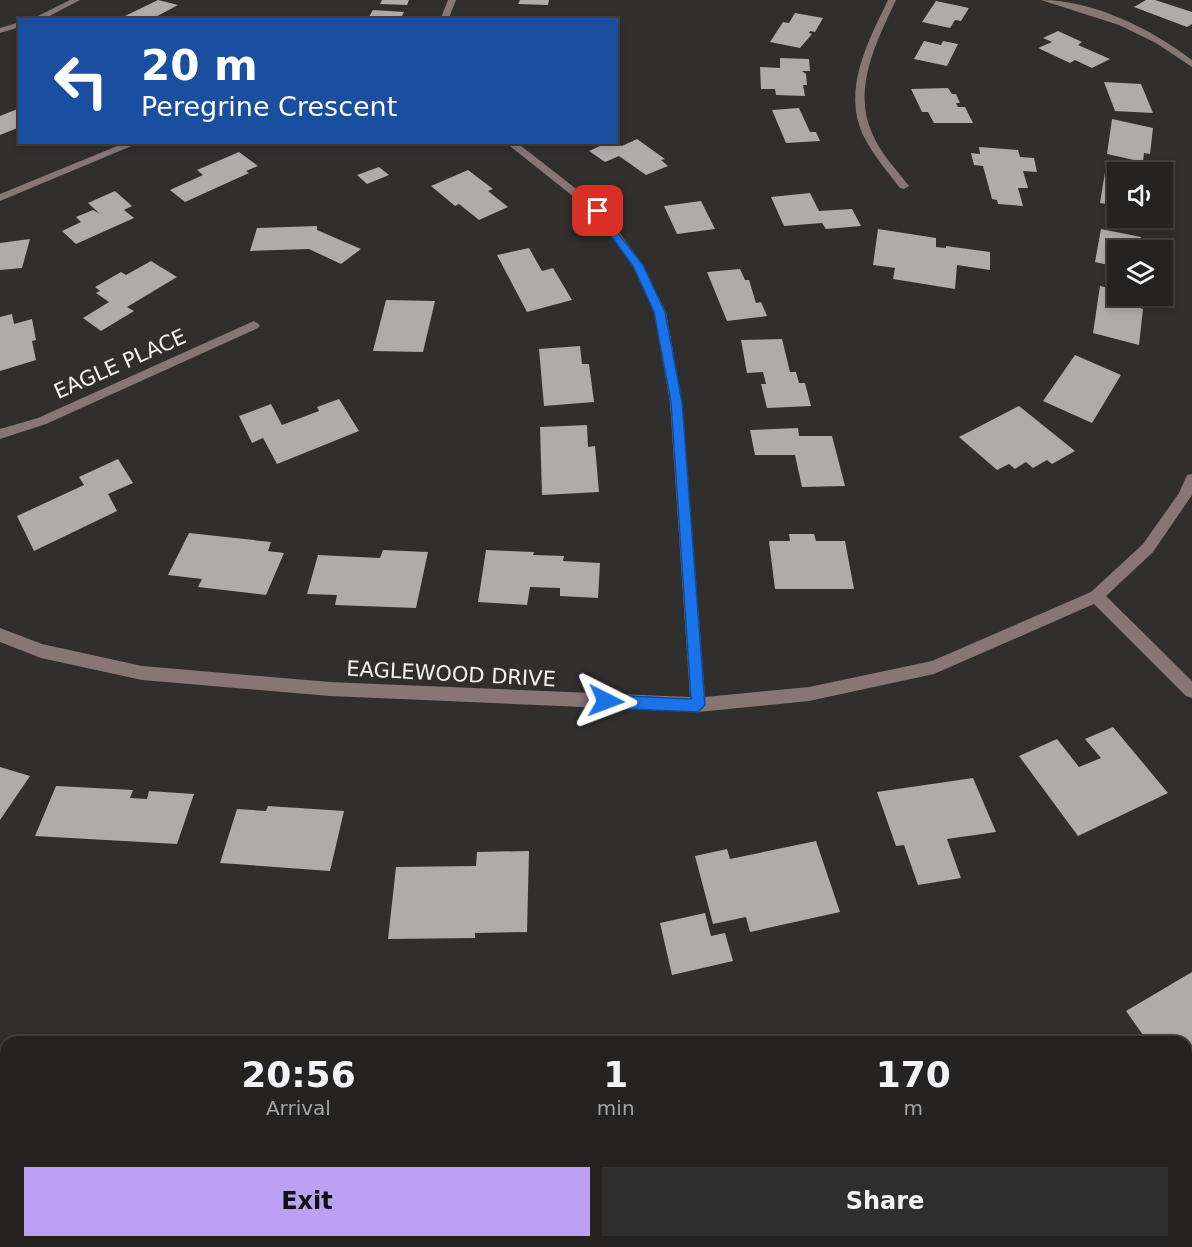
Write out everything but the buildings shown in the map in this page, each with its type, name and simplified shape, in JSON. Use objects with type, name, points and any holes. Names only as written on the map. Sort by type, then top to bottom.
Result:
[{"type":"street","points":[[38,18],[76,0]]},
{"type":"street","points":[[445,18],[452,0]]},
{"type":"street","points":[[892,0],[868,51],[861,78],[860,101],[866,131],[904,186]]},
{"type":"street","points":[[1045,0],[1100,16],[1137,30],[1192,64]]},
{"type":"street","points":[[0,31],[18,25]]},
{"type":"street","points":[[0,198],[132,144]]},
{"type":"street","points":[[512,144],[598,211],[638,265],[660,312],[676,402],[698,705]]},
{"type":"street","name":"EAGLE PLACE","points":[[0,434],[42,421],[254,325]]},
{"type":"street","name":"EAGLEWOOD DRIVE","points":[[0,635],[41,651],[142,673],[330,689],[698,705],[809,694],[934,667],[1096,596],[1148,548],[1185,495],[1192,479]]},
{"type":"street","points":[[1096,596],[1192,691]]},
{"type":"route","points":[[598,211],[638,265],[660,312],[676,402],[698,705],[606,701]]}]
